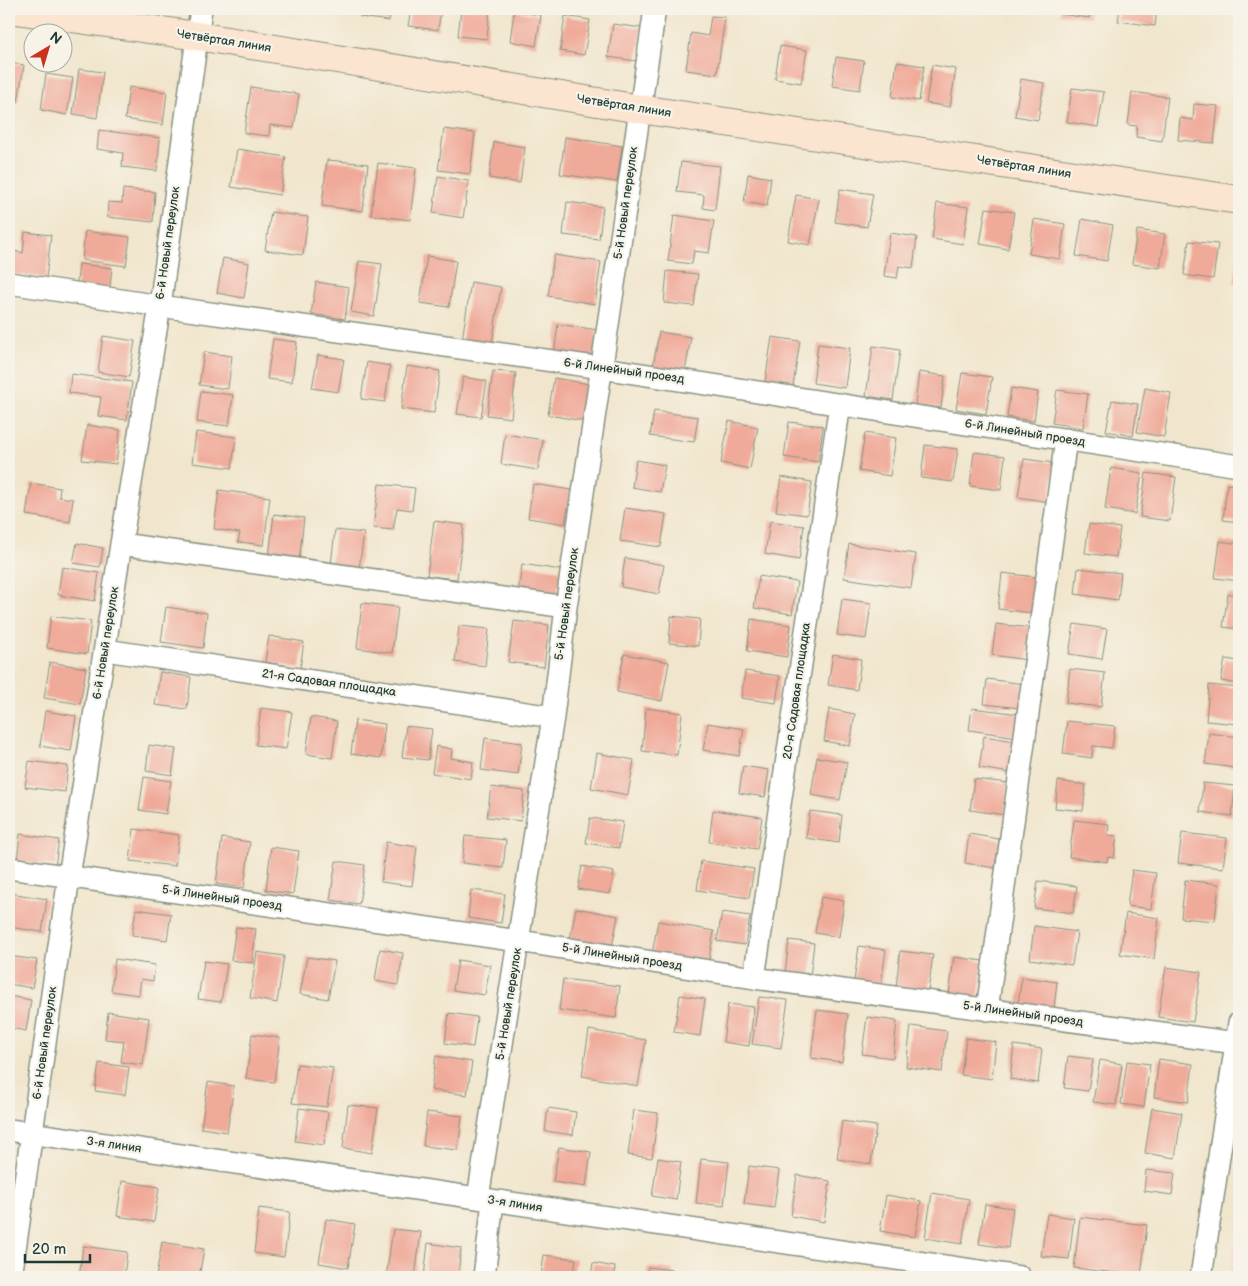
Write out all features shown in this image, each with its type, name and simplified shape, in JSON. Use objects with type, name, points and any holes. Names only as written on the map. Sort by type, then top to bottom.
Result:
[{"type":"street","name":"Четвёртая линия","points":[[9,9],[196,36],[640,108],[1239,200]]},
{"type":"street","name":"6-й Новый переулок","points":[[11,1277],[69,876],[160,306],[201,9]]},
{"type":"street","name":"5-й Новый переулок","points":[[484,1277],[486,1200],[519,941],[553,717],[566,608],[655,9]]},
{"type":"street","name":"6-й Линейный проезд","points":[[9,283],[602,368],[1239,466]]},
{"type":"street","name":"20-я Садовая площадка","points":[[754,978],[840,404]]},
{"type":"street","points":[[987,1010],[1066,439]]},
{"type":"street","points":[[121,544],[566,608]]},
{"type":"street","name":"21-я Садовая площадка","points":[[105,650],[553,717]]},
{"type":"street","name":"5-й Линейный проезд","points":[[9,868],[519,941],[754,978],[987,1010],[1238,1033]]},
{"type":"street","points":[[1201,1277],[1238,1033]]},
{"type":"street","name":"3-я линия","points":[[9,1130],[1020,1277]]},
{"type":"shaded area","points":[[1239,1213],[1239,1277],[1230,1277]]},
{"type":"building","points":[[361,9],[391,9],[389,21],[360,17]]},
{"type":"building","points":[[411,9],[441,9],[438,30],[408,26]]},
{"type":"building","points":[[461,9],[490,9],[487,39],[458,36]]},
{"type":"building","points":[[1061,9],[1090,9],[1089,18],[1060,14]]},
{"type":"building","points":[[1120,9],[1157,9],[1155,26],[1118,21]]},
{"type":"building","points":[[514,11],[541,15],[536,46],[510,41]]},
{"type":"building","points":[[565,16],[590,20],[584,55],[560,51]]},
{"type":"building","points":[[711,16],[725,17],[717,74],[686,70],[691,33],[708,36]]},
{"type":"building","points":[[613,24],[642,28],[637,61],[608,57]]},
{"type":"building","points":[[780,46],[807,50],[801,83],[775,79]]},
{"type":"building","points":[[836,57],[864,61],[860,90],[832,86]]},
{"type":"building","points":[[897,62],[924,66],[919,101],[892,97]]},
{"type":"building","points":[[9,63],[22,65],[23,72],[18,102],[9,100]]},
{"type":"building","points":[[932,65],[956,69],[950,107],[926,103]]},
{"type":"building","points":[[79,69],[103,72],[97,118],[73,114]]},
{"type":"building","points":[[46,74],[73,78],[67,115],[41,110]]},
{"type":"building","points":[[1021,79],[1044,83],[1038,120],[1015,116]]},
{"type":"building","points":[[129,87],[167,92],[163,125],[125,119]]},
{"type":"building","points":[[251,87],[299,94],[294,128],[270,125],[269,136],[244,133]]},
{"type":"building","points":[[1072,88],[1104,92],[1098,127],[1067,122]]},
{"type":"building","points":[[1132,92],[1168,97],[1162,141],[1136,137],[1137,126],[1128,125]]},
{"type":"building","points":[[1194,104],[1218,106],[1214,143],[1178,140],[1180,118],[1193,120]]},
{"type":"building","points":[[444,129],[475,133],[470,174],[438,170]]},
{"type":"building","points":[[99,130],[160,138],[157,171],[122,167],[123,153],[97,149]]},
{"type":"building","points":[[565,137],[622,146],[617,182],[560,174]]},
{"type":"building","points":[[494,142],[525,147],[520,183],[489,178]]},
{"type":"building","points":[[237,149],[286,157],[280,195],[231,187]]},
{"type":"building","points":[[327,160],[368,164],[363,211],[322,206]]},
{"type":"building","points":[[681,162],[720,166],[715,210],[703,208],[704,195],[677,192]]},
{"type":"building","points":[[378,163],[416,168],[410,220],[371,215]]},
{"type":"building","points":[[748,174],[771,178],[767,206],[744,202]]},
{"type":"building","points":[[438,176],[469,181],[463,218],[433,213]]},
{"type":"building","points":[[123,189],[155,192],[153,222],[107,217],[108,202],[122,203]]},
{"type":"building","points":[[840,189],[873,194],[867,227],[835,222]]},
{"type":"building","points":[[796,195],[819,199],[810,245],[788,241]]},
{"type":"building","points":[[567,202],[603,207],[599,239],[563,235]]},
{"type":"building","points":[[937,203],[968,207],[963,244],[932,239]]},
{"type":"building","points":[[986,208],[1014,212],[1008,249],[980,244]]},
{"type":"building","points":[[271,212],[308,217],[303,255],[265,250]]},
{"type":"building","points":[[674,215],[714,221],[709,253],[694,251],[692,264],[668,261]]},
{"type":"building","points":[[1034,219],[1065,224],[1060,259],[1029,254]]},
{"type":"building","points":[[1082,219],[1113,225],[1107,261],[1076,256]]},
{"type":"building","points":[[1137,230],[1165,234],[1160,268],[1132,264]]},
{"type":"building","points":[[85,231],[130,237],[126,266],[82,260]]},
{"type":"building","points":[[25,232],[51,235],[46,278],[11,274],[14,251],[23,253]]},
{"type":"building","points":[[890,233],[917,237],[913,268],[899,266],[897,278],[884,276]]},
{"type":"building","points":[[1189,241],[1218,244],[1213,279],[1184,275]]},
{"type":"building","points":[[554,255],[601,262],[595,304],[548,296]]},
{"type":"building","points":[[1239,255],[1239,284],[1234,283]]},
{"type":"building","points":[[427,256],[456,261],[449,307],[420,303]]},
{"type":"building","points":[[223,258],[249,263],[244,298],[217,293]]},
{"type":"building","points":[[359,261],[382,264],[374,316],[351,312]]},
{"type":"building","points":[[79,264],[112,268],[109,293],[76,289]]},
{"type":"building","points":[[667,271],[698,274],[694,306],[664,303]]},
{"type":"building","points":[[316,282],[349,287],[345,319],[311,314]]},
{"type":"building","points":[[471,282],[501,287],[492,344],[462,340]]},
{"type":"building","points":[[558,324],[598,330],[593,361],[554,355]]},
{"type":"building","points":[[659,332],[691,337],[685,372],[653,367]]},
{"type":"building","points":[[103,336],[135,341],[129,377],[98,372]]},
{"type":"building","points":[[772,337],[800,341],[793,386],[765,382]]},
{"type":"building","points":[[273,339],[297,342],[292,382],[267,379]]},
{"type":"building","points":[[818,344],[850,348],[845,388],[813,383]]},
{"type":"building","points":[[873,346],[900,350],[893,400],[866,396]]},
{"type":"building","points":[[204,352],[232,356],[228,389],[199,385]]},
{"type":"building","points":[[318,355],[344,359],[338,392],[312,388]]},
{"type":"building","points":[[367,362],[390,366],[385,402],[361,399]]},
{"type":"building","points":[[407,366],[440,371],[434,413],[401,409]]},
{"type":"building","points":[[493,371],[516,373],[511,418],[487,415]]},
{"type":"building","points":[[919,372],[945,376],[941,408],[915,405]]},
{"type":"building","points":[[962,373],[992,377],[986,414],[956,409]]},
{"type":"building","points":[[71,374],[132,382],[127,420],[98,416],[101,397],[69,393]]},
{"type":"building","points":[[463,377],[487,381],[481,417],[457,414]]},
{"type":"building","points":[[554,378],[590,384],[584,421],[548,415]]},
{"type":"building","points":[[1011,388],[1038,392],[1034,421],[1007,417]]},
{"type":"building","points":[[1145,388],[1171,393],[1164,437],[1137,432]]},
{"type":"building","points":[[1057,390],[1088,394],[1083,428],[1052,423]]},
{"type":"building","points":[[201,391],[233,395],[229,426],[197,422]]},
{"type":"building","points":[[1112,400],[1138,404],[1133,436],[1106,431]]},
{"type":"building","points":[[654,411],[698,417],[694,442],[650,436]]},
{"type":"building","points":[[729,421],[758,427],[750,469],[721,463]]},
{"type":"building","points":[[789,422],[823,426],[818,462],[784,457]]},
{"type":"building","points":[[87,425],[120,430],[116,464],[82,460]]},
{"type":"building","points":[[196,432],[236,437],[232,468],[192,463]]},
{"type":"building","points":[[865,433],[896,438],[890,476],[859,471]]},
{"type":"building","points":[[505,434],[543,440],[538,470],[501,464]]},
{"type":"building","points":[[925,445],[958,449],[953,482],[921,478]]},
{"type":"building","points":[[974,452],[1005,456],[1001,490],[970,486]]},
{"type":"building","points":[[1024,459],[1055,463],[1049,502],[1018,497]]},
{"type":"building","points":[[636,460],[665,465],[660,492],[632,487]]},
{"type":"building","points":[[1111,468],[1142,473],[1135,514],[1105,509]]},
{"type":"building","points":[[1146,473],[1176,477],[1170,521],[1140,517]]},
{"type":"building","points":[[781,477],[812,482],[807,515],[776,511]]},
{"type":"building","points":[[31,483],[60,488],[59,497],[73,499],[70,522],[26,515]]},
{"type":"building","points":[[379,484],[415,488],[412,510],[397,508],[393,530],[373,528]]},
{"type":"building","points":[[533,484],[571,490],[565,524],[528,518]]},
{"type":"building","points":[[1227,484],[1239,486],[1239,522],[1223,520]]},
{"type":"building","points":[[219,490],[270,497],[264,545],[238,542],[240,533],[214,529]]},
{"type":"building","points":[[625,508],[666,514],[661,547],[620,541]]},
{"type":"building","points":[[274,514],[304,518],[299,561],[269,557]]},
{"type":"building","points":[[434,521],[464,525],[457,579],[427,576]]},
{"type":"building","points":[[770,521],[804,526],[799,560],[765,554]]},
{"type":"building","points":[[1089,524],[1120,528],[1116,557],[1085,553]]},
{"type":"building","points":[[335,530],[364,533],[359,569],[331,565]]},
{"type":"building","points":[[1220,541],[1239,544],[1239,581],[1215,578]]},
{"type":"building","points":[[77,543],[103,548],[100,567],[73,563]]},
{"type":"building","points":[[849,544],[916,554],[911,588],[844,578]]},
{"type":"building","points":[[625,558],[664,565],[659,594],[621,587]]},
{"type":"building","points":[[522,564],[561,570],[557,599],[518,593]]},
{"type":"building","points":[[62,567],[99,573],[95,601],[58,595]]},
{"type":"building","points":[[1078,568],[1121,573],[1118,600],[1075,594]]},
{"type":"building","points":[[1002,573],[1036,577],[1032,613],[998,609]]},
{"type":"building","points":[[759,576],[797,582],[792,614],[754,608]]},
{"type":"building","points":[[1228,594],[1239,595],[1239,629],[1223,627]]},
{"type":"building","points":[[842,599],[871,603],[866,639],[837,635]]},
{"type":"building","points":[[362,603],[398,607],[392,653],[357,648]]},
{"type":"building","points":[[166,607],[207,613],[203,648],[161,642]]},
{"type":"building","points":[[51,616],[91,621],[87,654],[47,648]]},
{"type":"building","points":[[671,616],[700,619],[698,646],[669,643]]},
{"type":"building","points":[[751,619],[791,625],[787,657],[747,651]]},
{"type":"building","points":[[514,621],[549,625],[544,667],[508,662]]},
{"type":"building","points":[[996,624],[1031,628],[1027,660],[992,655]]},
{"type":"building","points":[[1074,624],[1107,629],[1102,659],[1069,654]]},
{"type":"building","points":[[459,626],[489,629],[485,666],[455,662]]},
{"type":"building","points":[[269,636],[304,642],[300,668],[265,662]]},
{"type":"building","points":[[624,654],[669,662],[662,701],[617,692]]},
{"type":"building","points":[[833,654],[861,659],[857,690],[828,685]]},
{"type":"building","points":[[1225,659],[1239,661],[1239,684],[1221,681]]},
{"type":"building","points":[[50,662],[86,668],[80,704],[44,698]]},
{"type":"building","points":[[1070,669],[1105,673],[1101,707],[1066,703]]},
{"type":"building","points":[[745,671],[780,676],[776,703],[741,698]]},
{"type":"building","points":[[160,672],[191,677],[187,709],[155,705]]},
{"type":"building","points":[[987,679],[1024,684],[1021,708],[984,704]]},
{"type":"building","points":[[1209,685],[1239,688],[1239,724],[1206,721]]},
{"type":"building","points":[[261,708],[292,712],[286,749],[256,745]]},
{"type":"building","points":[[646,708],[682,713],[677,755],[642,751]]},
{"type":"building","points":[[972,708],[1020,714],[1017,737],[969,730]]},
{"type":"building","points":[[829,709],[855,714],[850,746],[824,741]]},
{"type":"building","points":[[45,711],[76,716],[71,751],[40,746]]},
{"type":"building","points":[[311,717],[337,721],[332,758],[306,754]]},
{"type":"building","points":[[355,720],[385,724],[381,758],[351,754]]},
{"type":"building","points":[[1067,721],[1115,726],[1112,748],[1093,746],[1092,758],[1063,754]]},
{"type":"building","points":[[708,723],[744,729],[739,756],[703,750]]},
{"type":"building","points":[[406,726],[432,729],[428,760],[402,757]]},
{"type":"building","points":[[1209,733],[1239,737],[1236,768],[1205,764]]},
{"type":"building","points":[[984,736],[1015,741],[1011,773],[979,768]]},
{"type":"building","points":[[485,738],[522,743],[518,775],[481,770]]},
{"type":"building","points":[[149,745],[176,749],[172,775],[146,771]]},
{"type":"building","points":[[436,746],[452,749],[451,758],[473,762],[471,779],[432,773]]},
{"type":"building","points":[[597,753],[634,760],[628,795],[591,788]]},
{"type":"building","points":[[817,757],[847,762],[840,800],[811,795]]},
{"type":"building","points":[[29,761],[68,766],[65,792],[25,787]]},
{"type":"building","points":[[743,766],[769,770],[765,797],[739,793]]},
{"type":"building","points":[[144,777],[171,781],[166,814],[139,810]]},
{"type":"building","points":[[974,779],[1008,783],[1005,815],[970,810]]},
{"type":"building","points":[[1058,781],[1086,785],[1083,811],[1055,808]]},
{"type":"building","points":[[1203,783],[1235,786],[1232,816],[1200,812]]},
{"type":"building","points":[[491,787],[524,791],[521,821],[487,817]]},
{"type":"building","points":[[713,810],[762,817],[757,849],[709,842]]},
{"type":"building","points":[[810,811],[842,815],[839,843],[806,838]]},
{"type":"building","points":[[590,818],[623,822],[619,848],[586,843]]},
{"type":"building","points":[[1074,820],[1109,824],[1108,835],[1117,836],[1114,858],[1108,857],[1107,862],[1069,857]]},
{"type":"building","points":[[134,829],[179,835],[175,866],[130,861]]},
{"type":"building","points":[[1182,833],[1227,838],[1223,868],[1178,863]]},
{"type":"building","points":[[20,834],[59,840],[55,866],[17,861]]},
{"type":"building","points":[[969,834],[999,839],[995,868],[965,863]]},
{"type":"building","points":[[465,836],[506,840],[503,868],[462,863]]},
{"type":"building","points":[[222,838],[250,842],[244,888],[216,884]]},
{"type":"building","points":[[386,842],[417,847],[412,886],[381,882]]},
{"type":"building","points":[[271,847],[299,851],[293,894],[266,890]]},
{"type":"building","points":[[336,861],[365,865],[359,904],[330,900]]},
{"type":"building","points":[[701,861],[754,869],[749,898],[697,890]]},
{"type":"building","points":[[582,866],[614,872],[610,894],[578,889]]},
{"type":"building","points":[[1132,870],[1156,873],[1151,909],[1127,906]]},
{"type":"building","points":[[1185,880],[1219,884],[1215,921],[1181,918]]},
{"type":"building","points":[[1038,881],[1077,886],[1073,913],[1034,908]]},
{"type":"building","points":[[471,890],[505,894],[501,923],[468,918]]},
{"type":"building","points":[[10,893],[47,899],[42,932],[9,927]]},
{"type":"building","points":[[821,897],[844,901],[839,937],[815,933]]},
{"type":"building","points":[[576,908],[618,916],[612,947],[570,939]]},
{"type":"building","points":[[136,909],[171,914],[167,940],[132,935]]},
{"type":"building","points":[[722,912],[750,916],[745,945],[717,941]]},
{"type":"building","points":[[1126,913],[1159,918],[1154,959],[1120,954]]},
{"type":"building","points":[[658,921],[714,931],[708,964],[652,954]]},
{"type":"building","points":[[1034,926],[1077,932],[1072,965],[1030,959]]},
{"type":"building","points":[[236,927],[256,929],[252,963],[231,960]]},
{"type":"building","points":[[789,940],[814,943],[810,977],[785,974]]},
{"type":"building","points":[[859,946],[886,950],[881,984],[854,981]]},
{"type":"building","points":[[380,949],[403,953],[398,985],[375,981]]},
{"type":"building","points":[[900,951],[933,955],[928,992],[896,988]]},
{"type":"building","points":[[257,952],[284,956],[277,1003],[250,998]]},
{"type":"building","points":[[9,956],[37,960],[32,988],[9,984]]},
{"type":"building","points":[[307,957],[335,961],[328,999],[300,994]]},
{"type":"building","points":[[954,957],[983,961],[978,999],[949,995]]},
{"type":"building","points":[[115,959],[155,965],[153,981],[141,979],[139,995],[111,991]]},
{"type":"building","points":[[458,960],[490,965],[485,995],[453,990]]},
{"type":"building","points":[[204,961],[227,964],[221,1002],[198,999]]},
{"type":"building","points":[[1166,967],[1201,972],[1193,1022],[1158,1017]]},
{"type":"building","points":[[1022,977],[1057,982],[1054,1008],[1018,1003]]},
{"type":"building","points":[[563,979],[620,986],[616,1018],[559,1010]]},
{"type":"building","points":[[680,995],[705,999],[700,1036],[674,1032]]},
{"type":"building","points":[[9,996],[31,1000],[26,1031],[9,1028]]},
{"type":"building","points":[[759,997],[788,1000],[781,1048],[752,1044]]},
{"type":"building","points":[[728,1004],[754,1007],[749,1046],[723,1042]]},
{"type":"building","points":[[817,1010],[848,1014],[842,1062],[811,1058]]},
{"type":"building","points":[[108,1012],[149,1018],[143,1065],[121,1062],[124,1041],[105,1039]]},
{"type":"building","points":[[449,1013],[477,1017],[473,1047],[445,1043]]},
{"type":"building","points":[[867,1017],[897,1021],[893,1058],[862,1054]]},
{"type":"building","points":[[911,1026],[947,1031],[942,1072],[906,1067]]},
{"type":"building","points":[[589,1030],[646,1040],[638,1086],[582,1076]]},
{"type":"building","points":[[252,1034],[280,1038],[274,1082],[246,1079]]},
{"type":"building","points":[[966,1038],[996,1042],[992,1079],[961,1075]]},
{"type":"building","points":[[1014,1045],[1042,1049],[1038,1083],[1010,1079]]},
{"type":"building","points":[[436,1056],[472,1062],[467,1095],[431,1090]]},
{"type":"building","points":[[1068,1056],[1093,1059],[1088,1091],[1064,1088]]},
{"type":"building","points":[[1159,1059],[1193,1064],[1188,1102],[1154,1097]]},
{"type":"building","points":[[1100,1060],[1122,1064],[1116,1105],[1093,1102]]},
{"type":"building","points":[[1127,1061],[1150,1064],[1144,1107],[1121,1104]]},
{"type":"building","points":[[99,1063],[129,1067],[125,1095],[95,1091]]},
{"type":"building","points":[[297,1064],[333,1068],[327,1107],[292,1103]]},
{"type":"building","points":[[208,1082],[234,1086],[227,1132],[201,1128]]},
{"type":"building","points":[[348,1105],[378,1108],[372,1153],[343,1148]]},
{"type":"building","points":[[299,1108],[328,1112],[324,1145],[295,1141]]},
{"type":"building","points":[[548,1108],[576,1112],[573,1135],[545,1131]]},
{"type":"building","points":[[1152,1108],[1182,1113],[1175,1158],[1145,1153]]},
{"type":"building","points":[[634,1110],[658,1113],[652,1158],[628,1155]]},
{"type":"building","points":[[427,1112],[462,1116],[458,1150],[423,1146]]},
{"type":"building","points":[[842,1121],[876,1126],[871,1164],[837,1159]]},
{"type":"building","points":[[559,1147],[591,1152],[586,1187],[553,1182]]},
{"type":"building","points":[[658,1158],[681,1162],[676,1200],[652,1196]]},
{"type":"building","points":[[701,1159],[729,1162],[724,1206],[696,1203]]},
{"type":"building","points":[[749,1166],[779,1170],[774,1208],[744,1204]]},
{"type":"building","points":[[1146,1170],[1175,1173],[1172,1195],[1144,1191]]},
{"type":"building","points":[[797,1175],[830,1181],[824,1222],[791,1216]]},
{"type":"building","points":[[122,1181],[159,1187],[154,1222],[117,1216]]},
{"type":"building","points":[[932,1193],[969,1199],[962,1244],[925,1238]]},
{"type":"building","points":[[886,1195],[921,1201],[915,1237],[880,1231]]},
{"type":"building","points":[[985,1204],[1013,1208],[1008,1248],[979,1244]]},
{"type":"building","points":[[259,1208],[290,1212],[284,1257],[254,1253]]},
{"type":"building","points":[[1047,1214],[1074,1218],[1069,1259],[1041,1256]]},
{"type":"building","points":[[1080,1217],[1147,1225],[1141,1276],[1074,1268]]},
{"type":"building","points":[[326,1219],[355,1224],[348,1268],[319,1263]]},
{"type":"building","points":[[393,1229],[421,1232],[415,1277],[386,1277]]},
{"type":"building","points":[[162,1242],[204,1249],[199,1277],[156,1277]]},
{"type":"building","points":[[428,1243],[461,1248],[458,1277],[424,1277]]},
{"type":"building","points":[[83,1246],[127,1252],[124,1277],[79,1277]]},
{"type":"building","points":[[544,1255],[576,1259],[573,1277],[541,1277]]},
{"type":"building","points":[[593,1263],[615,1267],[614,1277],[591,1277]]},
{"type":"building","points":[[648,1267],[673,1270],[672,1277],[646,1277]]}]
